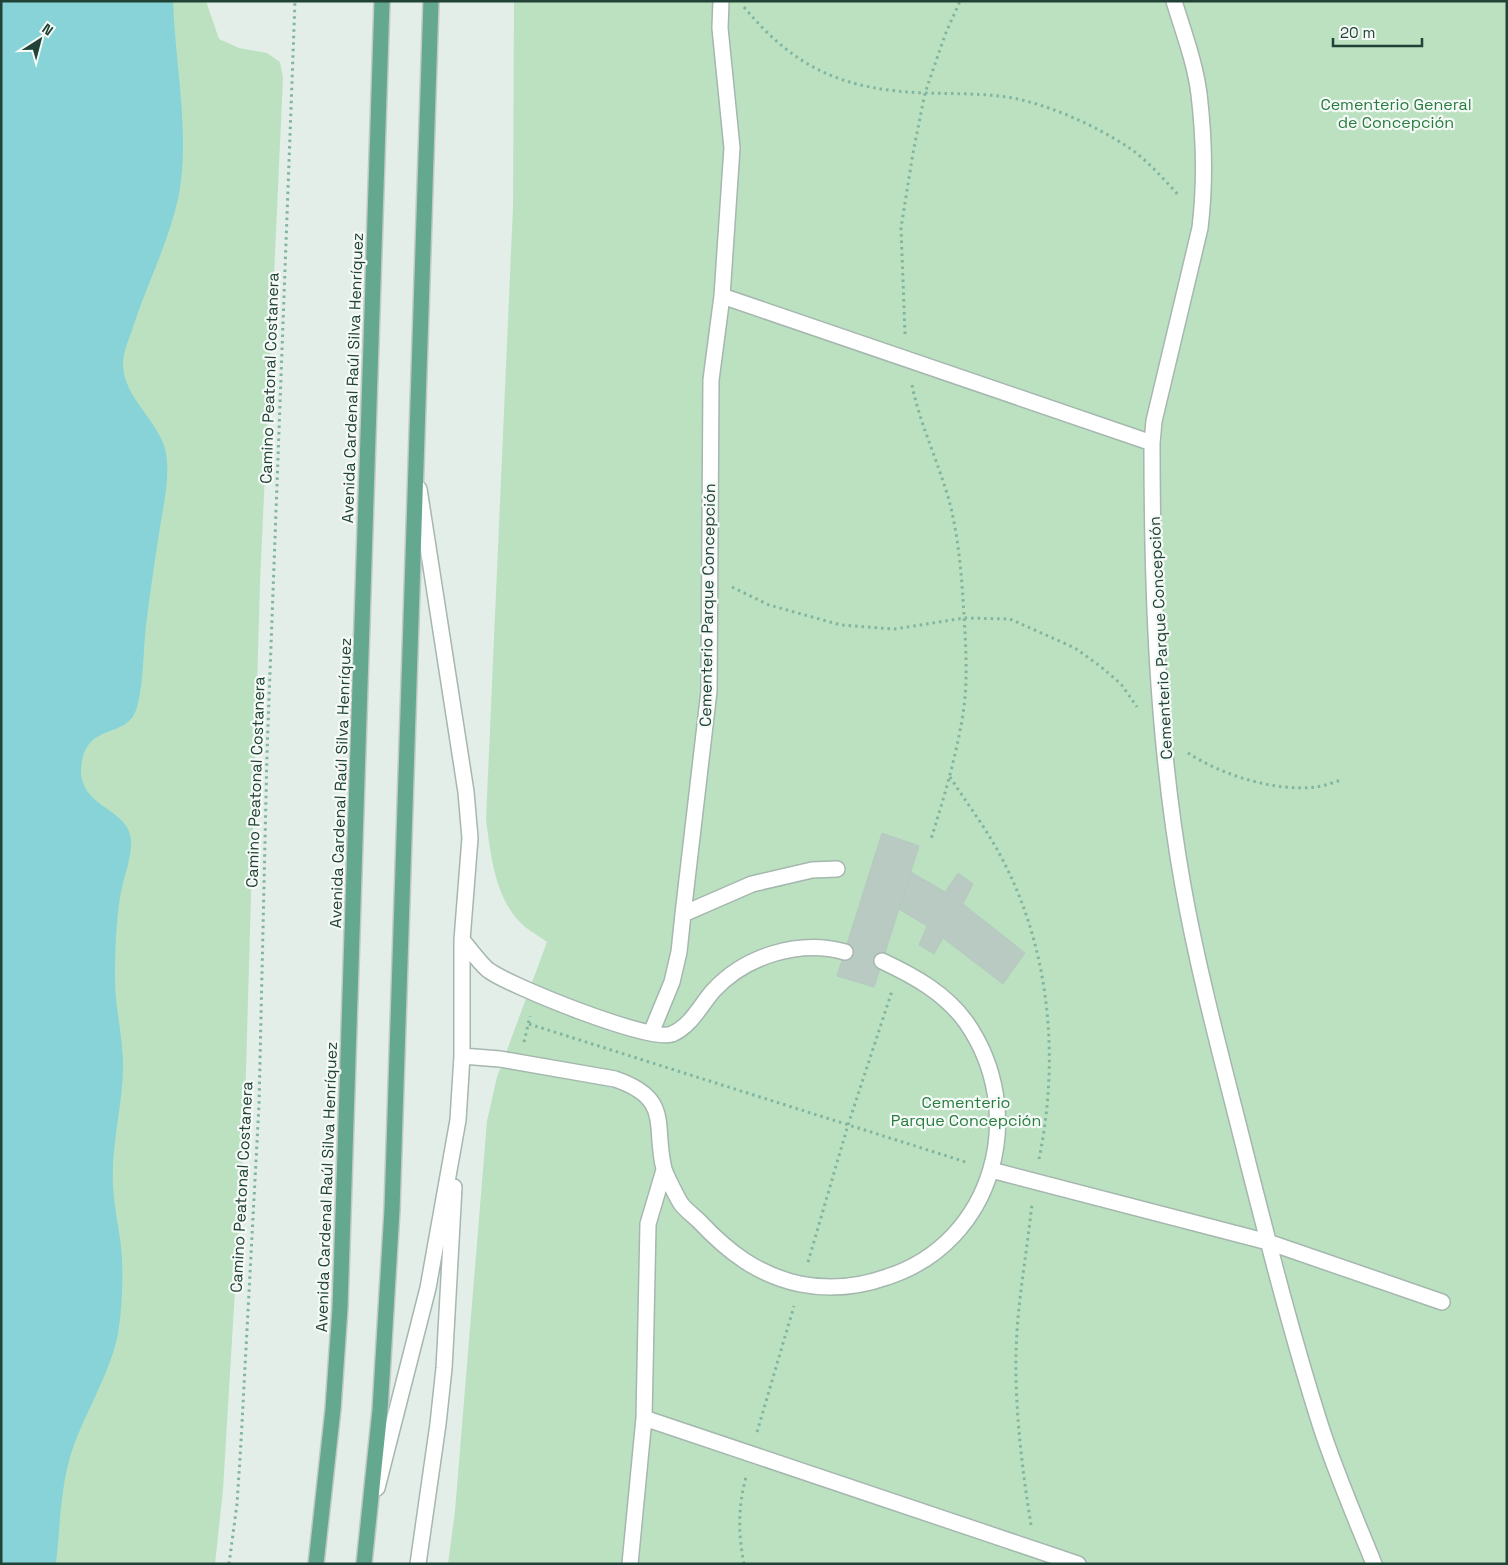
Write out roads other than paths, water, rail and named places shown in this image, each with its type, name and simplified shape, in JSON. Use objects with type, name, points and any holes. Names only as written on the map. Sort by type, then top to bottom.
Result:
[{"type":"main road","name":"Avenida Cardenal Raúl Silva Henríquez","points":[[316,1564],[333,1409],[340,1308],[382,1]]},
{"type":"main road","points":[[364,1564],[380,1410],[392,1210],[431,1]]},
{"type":"lane","name":"Cementerio Parque Concepción","points":[[651,1033],[672,982],[679,952],[709,691],[711,380],[722,296],[732,148],[720,28],[721,1]]},
{"type":"lane","name":"Cementerio Parque Concepción","points":[[1174,1],[1187,43],[1199,93],[1203,199],[1200,228],[1154,421],[1152,443],[1152,558],[1163,737],[1183,885],[1200,968],[1268,1242],[1320,1424],[1374,1564]]},
{"type":"lane","points":[[722,296],[1152,443]]},
{"type":"lane","points":[[416,464],[466,792],[470,838],[462,940],[462,1056],[444,1368],[436,1443],[418,1564]]},
{"type":"lane","points":[[682,914],[752,884],[812,870],[837,869]]},
{"type":"lane","points":[[462,940],[487,969],[536,994],[595,1017],[651,1033],[670,1036],[696,1015],[715,989],[730,976],[763,957],[800,948],[830,947],[845,952]]},
{"type":"lane","points":[[462,1056],[520,1062],[615,1078],[628,1083],[641,1092],[657,1113],[664,1170],[680,1203],[734,1256],[758,1270],[786,1281],[827,1288],[851,1287],[889,1277],[917,1264],[934,1253],[964,1223],[983,1192],[992,1170],[997,1144],[998,1108],[994,1084],[979,1042],[965,1021],[931,987],[882,961]]},
{"type":"lane","points":[[368,1526],[428,1288],[458,1120]]},
{"type":"lane","points":[[630,1564],[644,1418],[648,1224],[664,1170]]},
{"type":"lane","points":[[992,1170],[1268,1242],[1442,1302]]},
{"type":"lane","points":[[644,1418],[1078,1564]]},
{"type":"water","points":[[1,1],[173,1],[183,126],[182,175],[174,215],[123,359],[129,388],[157,430],[166,453],[167,462],[166,490],[154,563],[141,687],[137,707],[132,717],[126,724],[93,740],[86,749],[82,761],[81,776],[86,788],[93,798],[121,820],[128,829],[131,840],[127,869],[121,890],[115,959],[115,991],[123,1070],[114,1156],[113,1186],[121,1250],[122,1287],[118,1334],[114,1350],[70,1457],[62,1497],[56,1564],[1,1564]]},
{"type":"park label","name":"Cementerio General de Concepción","points":[[1396,113]]}]
